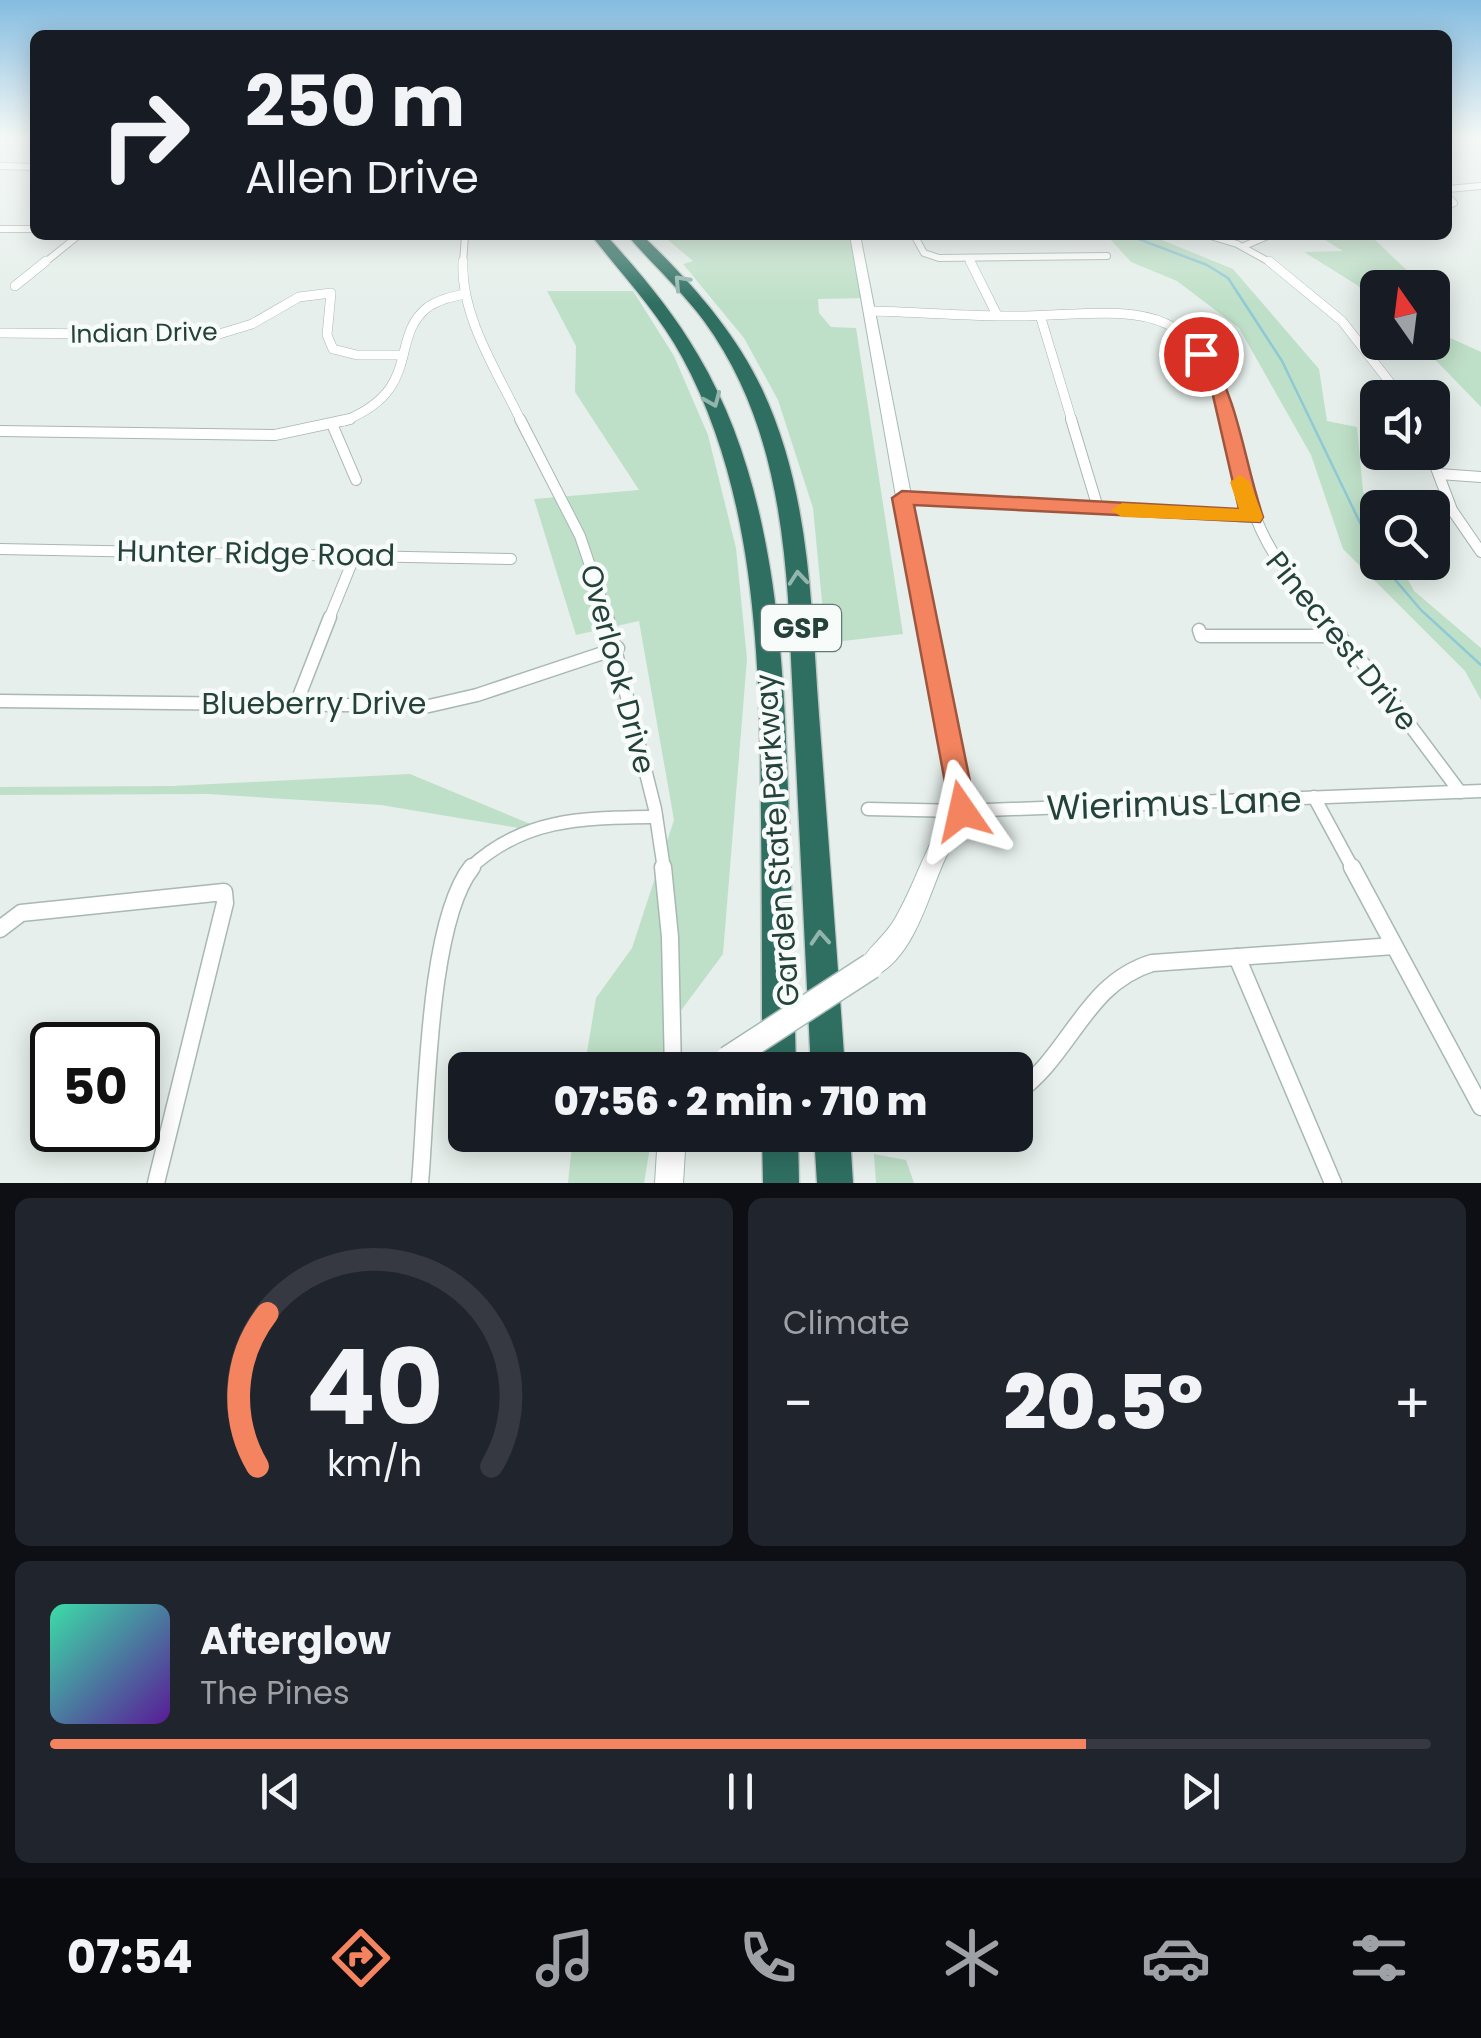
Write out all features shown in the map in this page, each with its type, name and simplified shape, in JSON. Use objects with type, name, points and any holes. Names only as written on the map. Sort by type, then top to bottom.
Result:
[{"type":"highway","name":"Garden State Parkway","points":[[603,240],[649,289],[687,347],[720,418],[748,508],[767,626],[773,707],[779,1052]]},
{"type":"highway","name":"Garden State Parkway","points":[[639,240],[697,299],[725,338],[762,409],[781,467],[798,573],[827,1052]]},
{"type":"highway","points":[[780,1152],[780,1183]]},
{"type":"highway","points":[[833,1152],[835,1183]]},
{"type":"main road","points":[[740,1052],[870,966],[892,946],[941,838],[962,811],[856,240]]},
{"type":"main road","points":[[668,1183],[671,1152]]},
{"type":"street","points":[[0,229],[30,229]]},
{"type":"street","points":[[15,286],[72,240]]},
{"type":"street","name":"Overlook Drive","points":[[465,240],[464,294],[485,349],[580,536],[618,648],[656,817],[670,937],[673,1052]]},
{"type":"street","points":[[917,240],[928,256],[1107,256]]},
{"type":"street","points":[[1223,240],[1244,246],[1272,262],[1318,300],[1387,380]]},
{"type":"street","points":[[1244,246],[1258,240]]},
{"type":"street","points":[[969,258],[997,315]]},
{"type":"street","name":"Indian Drive","points":[[0,334],[216,334],[252,324],[288,302],[330,293],[326,335],[333,349],[357,355],[403,355]]},
{"type":"street","points":[[0,431],[274,435],[332,424],[368,406],[388,390],[426,306],[437,299],[464,294]]},
{"type":"street","name":"Pinecrest Drive","points":[[871,310],[997,315],[1144,314],[1171,325],[1209,365],[1220,387],[1252,517],[1276,562],[1474,793]]},
{"type":"street","points":[[1040,315],[1098,508]]},
{"type":"street","points":[[332,424],[356,480]]},
{"type":"street","points":[[1437,470],[1452,510],[1481,552]]},
{"type":"street","points":[[1439,474],[1481,477]]},
{"type":"street","points":[[902,498],[1252,517]]},
{"type":"street","name":"Hunter Ridge Road","points":[[0,549],[511,559]]},
{"type":"street","points":[[296,704],[355,554]]},
{"type":"street","points":[[1199,630],[1202,636],[1341,636]]},
{"type":"street","name":"Blueberry Drive","points":[[0,700],[453,702],[490,692],[560,662],[618,648]]},
{"type":"street","name":"Wierimus Lane","points":[[868,808],[962,811],[1474,793]]},
{"type":"street","points":[[1314,797],[1481,1107]]},
{"type":"street","points":[[420,1183],[441,940],[445,918],[462,880],[488,850],[535,826],[587,818],[656,817]]},
{"type":"street","points":[[0,929],[21,913],[224,892],[226,903],[156,1183]]},
{"type":"street","points":[[1033,1080],[1049,1068],[1116,978],[1152,963],[1394,946]]},
{"type":"street","points":[[1238,957],[1334,1183]]},
{"type":"green space","points":[[668,240],[856,240],[868,298],[818,299],[819,313],[831,327],[856,328],[903,634],[826,643],[813,508],[778,400],[744,338],[683,264],[693,261]]},
{"type":"green space","points":[[1111,240],[1162,240],[1233,269],[1319,369],[1327,421],[1357,427],[1363,490],[1360,566],[1343,549],[1311,455],[1239,328],[1177,281],[1131,262]]},
{"type":"green space","points":[[1325,240],[1375,240],[1406,270],[1360,270],[1360,288],[1304,252],[1343,251]]},
{"type":"green space","points":[[547,291],[633,291],[674,356],[708,435],[736,548],[747,659],[723,954],[668,1028],[664,1052],[587,1052],[596,998],[632,948],[674,820],[639,621],[576,635],[534,499],[639,490],[575,392],[576,346]]},
{"type":"green space","points":[[1450,338],[1481,352],[1481,407],[1435,360],[1450,360]]},
{"type":"green space","points":[[1374,580],[1408,580],[1414,591],[1481,648],[1481,700],[1465,671]]},
{"type":"green space","points":[[410,774],[535,826],[525,829],[381,805],[208,794],[0,795],[0,787],[173,786]]},
{"type":"green space","points":[[571,1152],[649,1152],[644,1183],[568,1183]]},
{"type":"green space","points":[[874,1154],[906,1160],[914,1183],[876,1183]]},
{"type":"waterway","points":[[1141,240],[1207,265],[1228,278],[1282,361],[1360,523]]},
{"type":"waterway","points":[[1395,580],[1421,610],[1481,665]]},
{"type":"slow traffic","points":[[1122,510],[1252,517],[1240,482]]},
{"type":"route","points":[[962,811],[902,498],[1252,517],[1220,387],[1201,354]]}]
